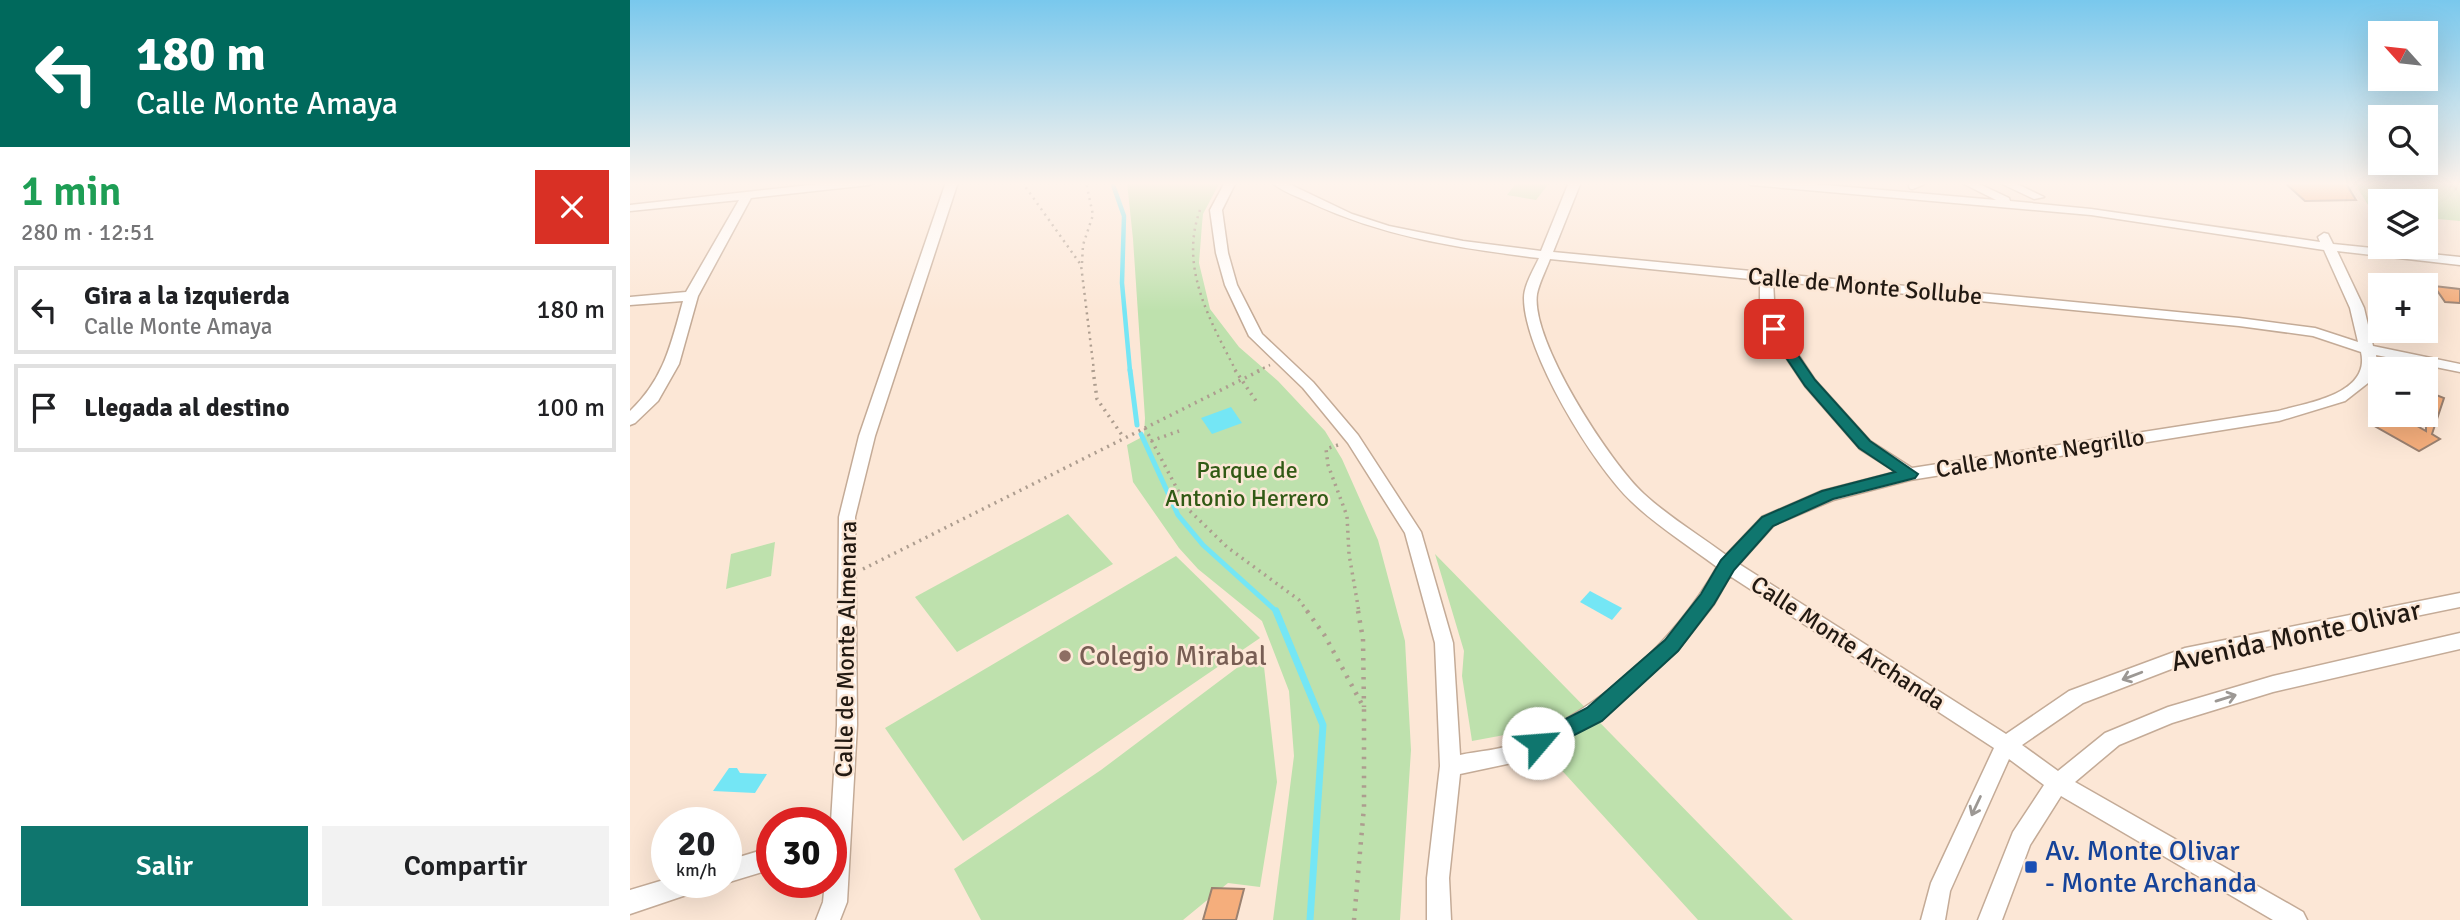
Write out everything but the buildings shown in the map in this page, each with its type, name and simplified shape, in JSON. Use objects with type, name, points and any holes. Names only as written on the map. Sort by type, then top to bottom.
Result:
[{"type":"street","points":[[630,420],[653,398],[672,364],[691,296],[731,225]]},
{"type":"street","name":"Calle de Monte Almenara","points":[[839,807],[847,725],[847,517],[867,436],[938,225]]},
{"type":"street","points":[[1218,225],[1231,285],[1256,336],[1308,385],[1353,439],[1413,532],[1444,642],[1450,766],[1438,878],[1439,920]]},
{"type":"street","name":"Calle de Monte Sollube","points":[[1374,225],[1463,245],[1545,255],[2315,331],[2367,349],[2460,369]]},
{"type":"street","name":"Calle Monte Archanda","points":[[1557,225],[1530,295],[1535,332],[1567,398],[1604,458],[1638,498],[1727,565],[2006,745],[2057,783],[2295,920]]},
{"type":"street","points":[[2193,225],[2460,261]]},
{"type":"street","points":[[2327,242],[2368,243]]},
{"type":"street","name":"Calle Monte Negrillo","points":[[1450,766],[1519,753],[1594,715],[1671,645],[1707,599],[1727,565],[1768,522],[1828,495],[1910,474],[2279,416],[2340,398],[2361,383],[2370,361],[2357,308],[2327,242]]},
{"type":"street","points":[[2438,249],[2460,251]]},
{"type":"street","points":[[1766,276],[1767,300],[1774,329],[1810,383],[1865,445],[1910,474]]},
{"type":"street","points":[[630,301],[691,296]]},
{"type":"street","name":"Avenida Monte Olivar","points":[[1933,920],[1939,891],[2006,745],[2076,697],[2185,656],[2460,600]]},
{"type":"street","name":"Avenida Monte Olivar","points":[[1990,920],[2021,839],[2057,783],[2112,739],[2168,716],[2273,684],[2460,641]]},
{"type":"street","points":[[630,902],[651,895]]},
{"type":"street","name":"Calle de Monte Almenara","points":[[828,920],[835,898]]},
{"type":"path","points":[[1051,225],[1082,265]]},
{"type":"path","points":[[1090,225],[1083,245],[1082,265],[1097,399],[1124,438]]},
{"type":"path","points":[[1196,225],[1192,247],[1197,286],[1213,330],[1225,345],[1241,379],[1256,401]]},
{"type":"path","points":[[847,577],[1281,359]]},
{"type":"path","points":[[1144,428],[1183,500]]},
{"type":"path","points":[[1151,441],[1179,431]]},
{"type":"path","points":[[1326,449],[1328,465],[1347,516],[1349,554],[1363,639],[1364,807],[1354,920]]},
{"type":"path","points":[[1190,511],[1227,547],[1299,600],[1325,636],[1364,708]]},
{"type":"green space","name":"Parque de Antonio Herrero","points":[[1132,225],[1202,225],[1199,263],[1210,309],[1239,347],[1278,381],[1325,431],[1342,459],[1378,540],[1405,641],[1411,750],[1400,920],[1273,920],[1294,756],[1289,691],[1262,621],[1198,569],[1179,548],[1133,482],[1127,445],[1144,436],[1145,418]]},
{"type":"green space","points":[[1068,514],[1113,564],[957,652],[915,597]]},
{"type":"green space","points":[[775,542],[771,576],[726,589],[731,554]]},
{"type":"green space","points":[[1435,554],[1793,920],[1698,920],[1526,731],[1472,741],[1462,676],[1464,651]]},
{"type":"green space","points":[[1176,556],[1260,638],[963,841],[885,728]]},
{"type":"green space","points":[[1262,649],[1277,782],[1260,887],[1228,883],[1183,920],[981,920],[954,869],[1101,770]]},
{"type":"water","points":[[1231,407],[1242,423],[1212,434],[1201,418]]},
{"type":"water","points":[[1590,591],[1622,608],[1612,620],[1580,602]]},
{"type":"water","points":[[729,768],[737,768],[740,773],[767,774],[755,793],[713,791]]},
{"type":"waterway","points":[[1124,225],[1122,283],[1130,371]]},
{"type":"waterway","points":[[1130,370],[1137,425]]},
{"type":"waterway","points":[[1141,434],[1178,515],[1203,545],[1276,611]]},
{"type":"waterway","points":[[1276,611],[1323,725],[1310,920]]},
{"type":"place","name":"Colegio Mirabal","points":[[1065,656]]},
{"type":"place","name":"Av. Monte Olivar - Monte Archanda","points":[[2031,867]]},
{"type":"route","points":[[1538,743],[1594,715],[1671,645],[1707,599],[1727,565],[1768,522],[1828,495],[1910,474],[1865,445],[1810,383],[1774,329]]}]
